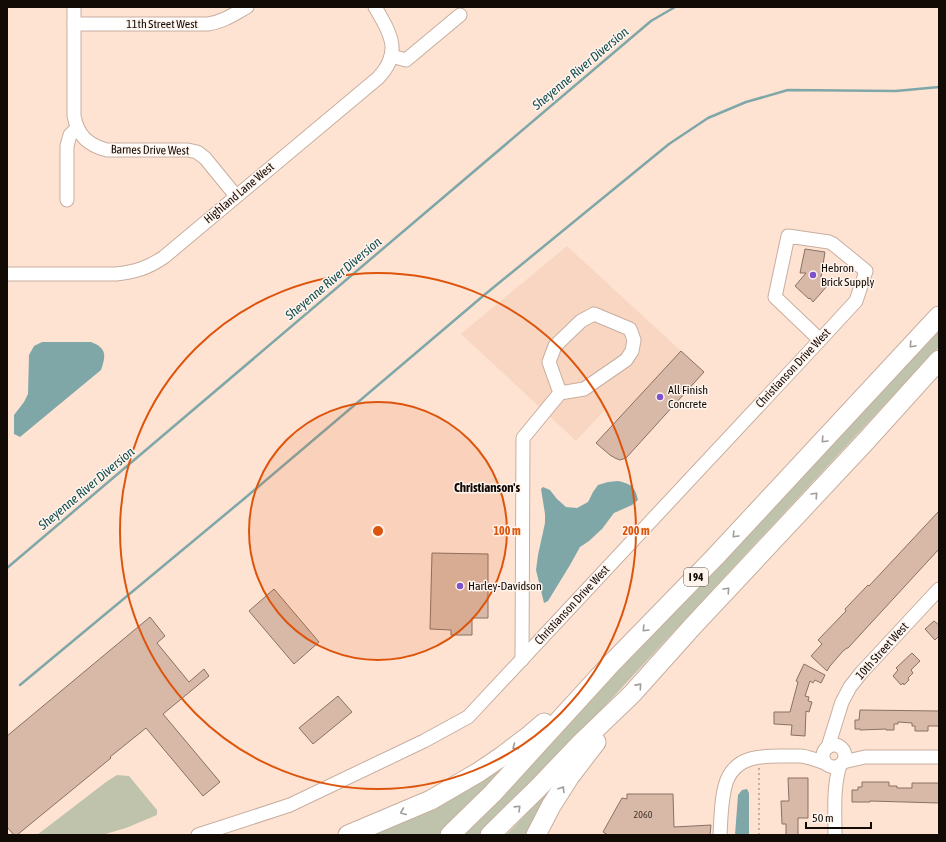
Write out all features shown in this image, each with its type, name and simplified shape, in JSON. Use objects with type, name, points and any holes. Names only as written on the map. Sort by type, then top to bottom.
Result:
[{"type":"highway","name":"I 94","points":[[450,835],[493,793],[608,667],[720,552],[939,316]]},
{"type":"highway","name":"I 94","points":[[490,835],[581,743],[619,708],[939,360]]},
{"type":"highway","points":[[348,835],[431,800],[479,772],[530,735],[608,667]]},
{"type":"highway","points":[[536,835],[551,806],[570,776],[604,731],[619,708]]},
{"type":"street","points":[[67,200],[67,146],[70,135],[77,128],[74,116],[74,7]]},
{"type":"street","name":"11th Street West","points":[[74,24],[208,24],[224,20],[246,7]]},
{"type":"street","points":[[375,7],[390,34],[392,48],[391,56],[406,60],[460,15]]},
{"type":"street","name":"Highland Lane West","points":[[7,274],[116,274],[140,270],[153,264],[164,257],[378,78],[386,68],[391,56]]},
{"type":"street","name":"Barnes Drive West","points":[[77,128],[88,142],[108,150],[188,150],[197,152],[205,158],[236,196]]},
{"type":"street","name":"Christianson Drive West","points":[[198,835],[290,805],[424,741],[468,717],[856,302],[866,270],[833,244],[788,236],[775,297],[820,340]]},
{"type":"street","points":[[522,660],[523,438],[560,393],[584,389],[626,360],[632,351],[634,340],[630,329],[594,314],[581,321],[555,346],[549,362],[560,393]]},
{"type":"street","name":"10th Street West","points":[[833,748],[836,721],[842,702],[850,687],[861,673],[939,589]]},
{"type":"street","points":[[833,748],[844,755],[838,773],[835,790],[835,835]]},
{"type":"street","points":[[833,748],[823,756],[835,790]]},
{"type":"street","points":[[720,835],[725,787],[728,778],[739,765],[746,760],[763,756],[802,756],[833,748],[865,757]]},
{"type":"street","points":[[802,756],[834,767],[842,763],[865,757],[939,757]]},
{"type":"path","points":[[758,835],[763,756]]},
{"type":"shaded area","points":[[567,246],[681,351],[616,422],[604,411],[576,441],[461,334]]},
{"type":"green space","points":[[939,324],[939,347],[485,835],[464,835],[663,619]]},
{"type":"green space","points":[[504,759],[508,765],[441,835],[360,835]]},
{"type":"green space","points":[[117,775],[129,776],[157,810],[157,815],[126,828],[102,835],[37,835],[106,782]]},
{"type":"green space","points":[[548,791],[552,793],[530,835],[506,835]]},
{"type":"water","points":[[42,342],[91,342],[103,350],[104,361],[101,370],[20,437],[14,434],[14,415],[28,394],[29,355],[34,346]]},
{"type":"water","points":[[618,481],[632,486],[638,500],[632,505],[614,513],[602,529],[580,547],[548,601],[544,603],[536,570],[545,523],[541,489],[543,487],[550,490],[566,507],[577,508],[588,502],[598,485]]},
{"type":"water","points":[[747,789],[749,793],[749,835],[735,835],[738,795],[742,790]]},
{"type":"building","name":"Hebron Brick Supply","points":[[805,249],[825,252],[821,277],[828,285],[813,302],[795,286],[806,273],[800,273]]},
{"type":"building","name":"All Finish Concrete","points":[[681,351],[704,372],[626,458],[620,460],[610,455],[596,443]]},
{"type":"building","points":[[939,511],[939,549],[848,648],[843,651],[827,671],[811,656],[822,644],[818,640],[846,611],[845,609],[868,585],[869,586]]},
{"type":"building","name":"Harley-Davidson","points":[[432,553],[488,554],[488,618],[472,618],[472,635],[451,635],[451,630],[430,629]]},
{"type":"building","points":[[274,589],[319,642],[294,664],[249,611]]},
{"type":"building","points":[[150,617],[165,636],[157,643],[189,682],[204,669],[209,676],[163,714],[220,782],[203,796],[146,728],[17,835],[14,835],[7,827],[7,736]]},
{"type":"building","points":[[934,621],[939,625],[939,636],[935,640],[925,629]]},
{"type":"building","points":[[912,653],[920,661],[911,670],[913,673],[908,678],[909,680],[904,685],[903,683],[901,685],[893,676],[898,670],[896,668]]},
{"type":"building","points":[[804,664],[825,675],[821,683],[815,680],[813,683],[810,681],[805,696],[809,697],[808,701],[812,702],[809,712],[806,711],[805,736],[791,735],[792,725],[774,724],[774,712],[790,712],[798,682],[796,681]]},
{"type":"building","points":[[338,696],[352,712],[313,744],[299,728]]},
{"type":"building","points":[[860,710],[939,711],[939,726],[928,726],[928,731],[915,731],[915,726],[912,726],[912,723],[898,722],[898,724],[894,724],[894,730],[855,729],[855,720],[859,720]]},
{"type":"building","points":[[788,778],[808,778],[808,818],[798,818],[798,835],[786,835],[786,824],[782,824],[781,801],[789,801]]},
{"type":"building","points":[[862,782],[889,782],[889,786],[897,786],[897,788],[912,788],[912,783],[939,783],[939,803],[870,801],[852,802],[852,790],[858,790],[858,787],[862,787]]},
{"type":"building","points":[[627,794],[673,794],[674,827],[711,825],[710,835],[608,835],[603,832],[622,798],[627,799]]},
{"type":"waterway","name":"Sheyenne River Diversion","points":[[7,568],[651,21],[675,7]]},
{"type":"waterway","points":[[20,685],[245,498],[483,296],[669,144],[708,118],[746,102],[788,90],[896,91],[939,87]]},
{"type":"place","name":"Hebron Brick Supply","points":[[813,275]]},
{"type":"place","name":"All Finish Concrete","points":[[660,397]]},
{"type":"place","name":"Harley-Davidson","points":[[460,586]]},
{"type":"district","name":"Christianson's","points":[[487,487]]}]
